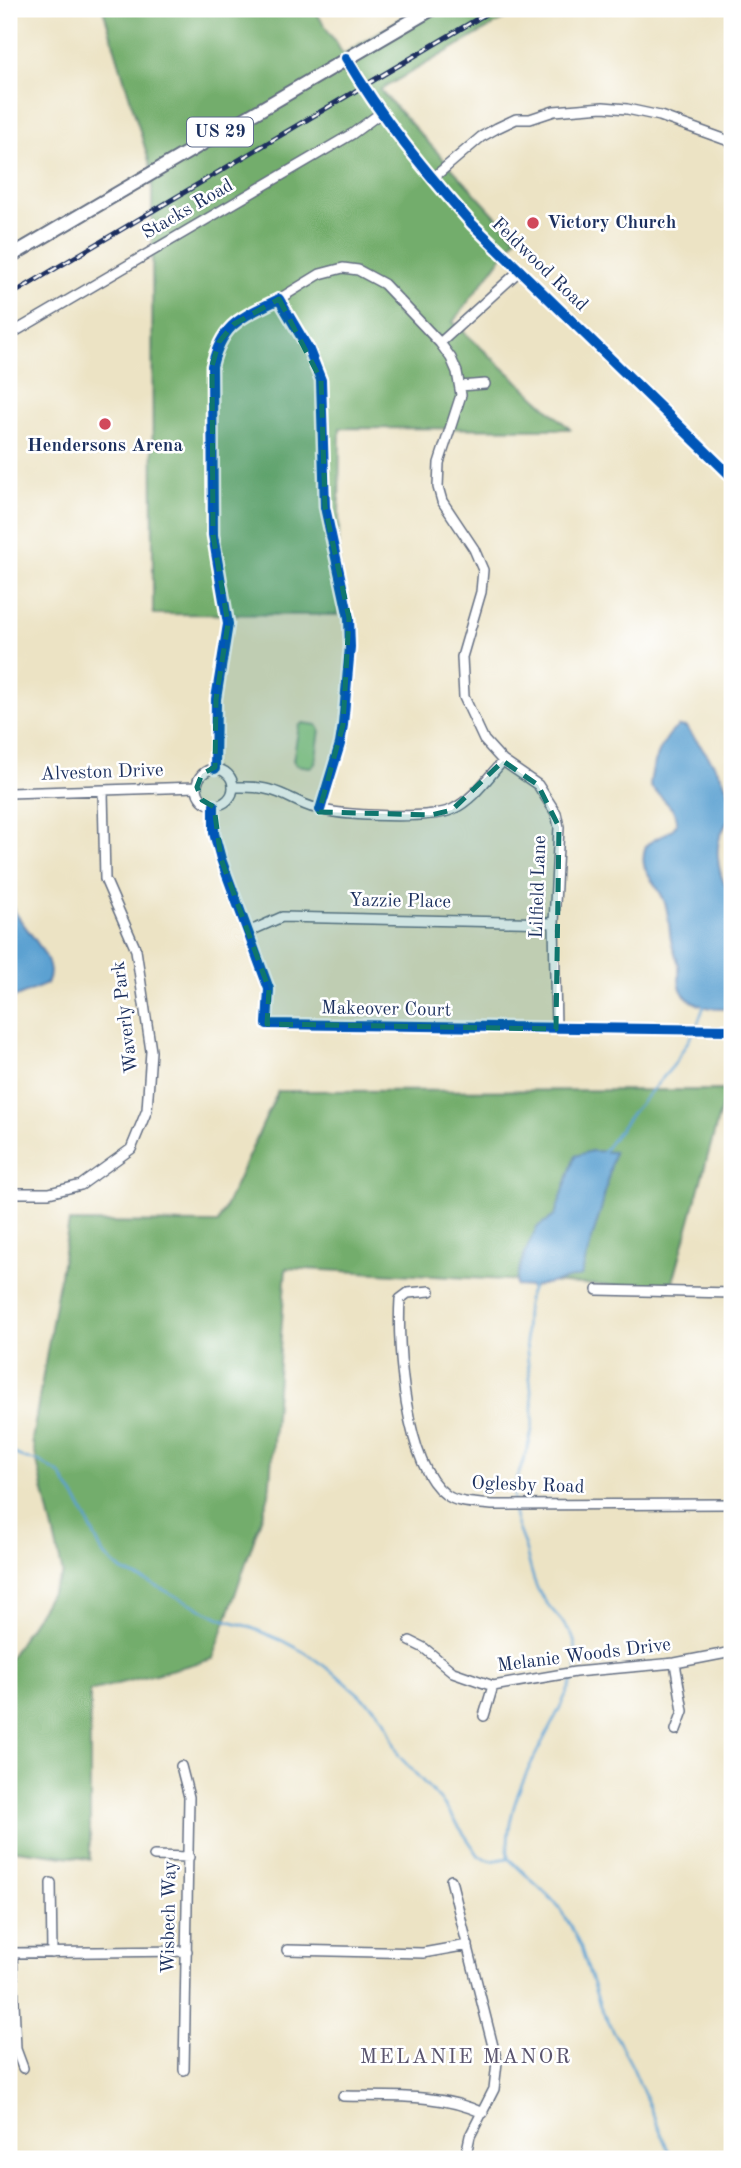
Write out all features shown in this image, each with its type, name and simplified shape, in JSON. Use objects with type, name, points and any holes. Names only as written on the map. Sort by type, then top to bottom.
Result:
[{"type":"main road","name":"US 29","points":[[9,257],[432,9]]},
{"type":"street","name":"Feldwood Road","points":[[346,58],[367,93],[472,223],[732,477]]},
{"type":"street","points":[[433,178],[481,137],[497,128],[516,119],[527,120],[554,111],[603,107],[627,109],[660,116],[732,142]]},
{"type":"street","name":"Stacks Road","points":[[9,335],[352,134],[382,112]]},
{"type":"street","points":[[215,769],[216,699],[228,624],[213,535],[212,366],[219,342],[234,324],[320,274],[343,268],[358,270],[384,284],[440,343],[455,366],[460,386],[485,384]]},
{"type":"street","points":[[440,343],[519,271]]},
{"type":"street","points":[[279,299],[309,351],[321,380],[325,506],[349,618],[350,647],[340,744],[320,810]]},
{"type":"street","name":"Lilfield Lane","points":[[460,386],[459,402],[442,452],[437,479],[442,501],[474,549],[483,570],[481,592],[462,657],[463,690],[467,706],[484,740],[503,761],[538,785],[556,813],[559,827],[554,923],[556,1029]]},
{"type":"street","points":[[233,787],[272,790],[329,812],[431,815],[452,810],[468,800],[503,761]]},
{"type":"street","points":[[215,769],[230,776],[233,787],[226,802],[214,805],[202,800],[197,787],[202,774],[215,769]]},
{"type":"street","name":"Alveston Drive","points":[[9,793],[197,787]]},
{"type":"street","name":"Waverly Park","points":[[9,1193],[49,1194],[81,1185],[131,1149],[147,1110],[151,1051],[136,950],[105,879],[103,791]]},
{"type":"street","name":"Makeover Court","points":[[214,805],[214,833],[221,859],[269,989],[267,1024],[732,1030]]},
{"type":"street","name":"Yazzie Place","points":[[248,932],[282,917],[554,923]]},
{"type":"street","points":[[597,1290],[732,1293]]},
{"type":"street","name":"Oglesby Road","points":[[430,1291],[408,1293],[400,1299],[402,1373],[412,1431],[426,1469],[445,1494],[457,1501],[492,1505],[732,1504]]},
{"type":"street","name":"Melanie Woods Drive","points":[[410,1641],[424,1648],[453,1672],[494,1686],[576,1672],[675,1663],[732,1652]]},
{"type":"street","points":[[675,1663],[682,1711],[676,1730]]},
{"type":"street","points":[[484,1716],[494,1686]]},
{"type":"street","name":"Wisbech Way","points":[[181,1766],[189,1797],[184,2070]]},
{"type":"street","points":[[154,1856],[189,1857]]},
{"type":"street","points":[[451,1880],[497,2062],[494,2089],[470,2136],[465,2159]]},
{"type":"street","points":[[51,1883],[52,1953]]},
{"type":"street","points":[[287,1950],[423,1953],[468,1945]]},
{"type":"street","points":[[23,2068],[16,2049],[11,1953],[187,1951]]},
{"type":"street","points":[[343,2096],[442,2099],[483,2113]]},
{"type":"highlighted area","points":[[279,299],[321,380],[325,507],[349,618],[343,725],[319,812],[431,815],[452,810],[503,761],[538,785],[559,827],[556,1029],[267,1024],[269,989],[221,859],[214,807],[202,800],[197,787],[202,774],[215,767],[216,699],[228,624],[213,535],[212,366],[219,342],[234,324]]},
{"type":"green space","points":[[103,9],[314,9],[343,54],[417,9],[522,9],[380,90],[516,238],[453,322],[570,429],[340,428],[338,615],[153,614],[152,171]]},
{"type":"green space","points":[[303,723],[317,725],[320,730],[315,764],[310,767],[296,765],[293,760],[299,726]]},
{"type":"green space","points":[[726,1090],[671,1289],[286,1268],[269,1495],[213,1659],[90,1691],[90,1859],[9,1849],[9,1659],[63,1574],[32,1440],[69,1222],[218,1223],[278,1091]]},
{"type":"water","points":[[679,726],[686,727],[713,762],[731,802],[730,816],[720,837],[718,850],[721,875],[732,893],[732,1008],[706,1007],[693,1002],[683,993],[665,903],[644,863],[646,845],[676,825],[677,819],[671,807],[650,786],[659,753],[668,737]]},
{"type":"water","points":[[9,900],[43,952],[50,974],[47,984],[9,1000]]},
{"type":"water","points":[[591,1151],[614,1152],[602,1206],[581,1276],[532,1287],[516,1286],[534,1233],[555,1215],[575,1156]]},
{"type":"waterway","points":[[698,1023],[704,1006]]},
{"type":"waterway","points":[[603,1152],[632,1113],[673,1066],[693,1033]]},
{"type":"waterway","points":[[532,1287],[527,1301],[526,1317],[533,1405],[532,1433],[516,1481],[513,1506],[538,1590],[566,1625],[575,1643],[576,1669]]},
{"type":"waterway","points":[[9,1451],[26,1459],[39,1461],[60,1474],[81,1507],[103,1554],[122,1571],[222,1619],[283,1641],[306,1653],[338,1676],[385,1720],[399,1756],[443,1803],[479,1856],[491,1861],[508,1858]]},
{"type":"waterway","points":[[574,1675],[513,1808],[508,1858],[556,1903],[570,1925],[581,1948],[600,2006],[632,2066],[672,2159]]},
{"type":"railway","points":[[9,296],[494,9]]},
{"type":"cycle path","points":[[346,58],[405,144],[472,224],[732,477]]},
{"type":"cycle path","points":[[215,769],[216,699],[228,624],[213,535],[212,366],[216,351],[228,330],[244,317],[279,299],[309,350],[321,380],[325,507],[349,618],[350,647],[343,725],[320,810]]},
{"type":"cycle path","points":[[214,805],[214,833],[221,859],[269,989],[267,1024],[732,1030]]},
{"type":"place","name":"Victory Church","points":[[533,223]]},
{"type":"place","name":"Hendersons Arena","points":[[105,424]]},
{"type":"district","name":"MELANIE MANOR","points":[[466,2057]]}]
